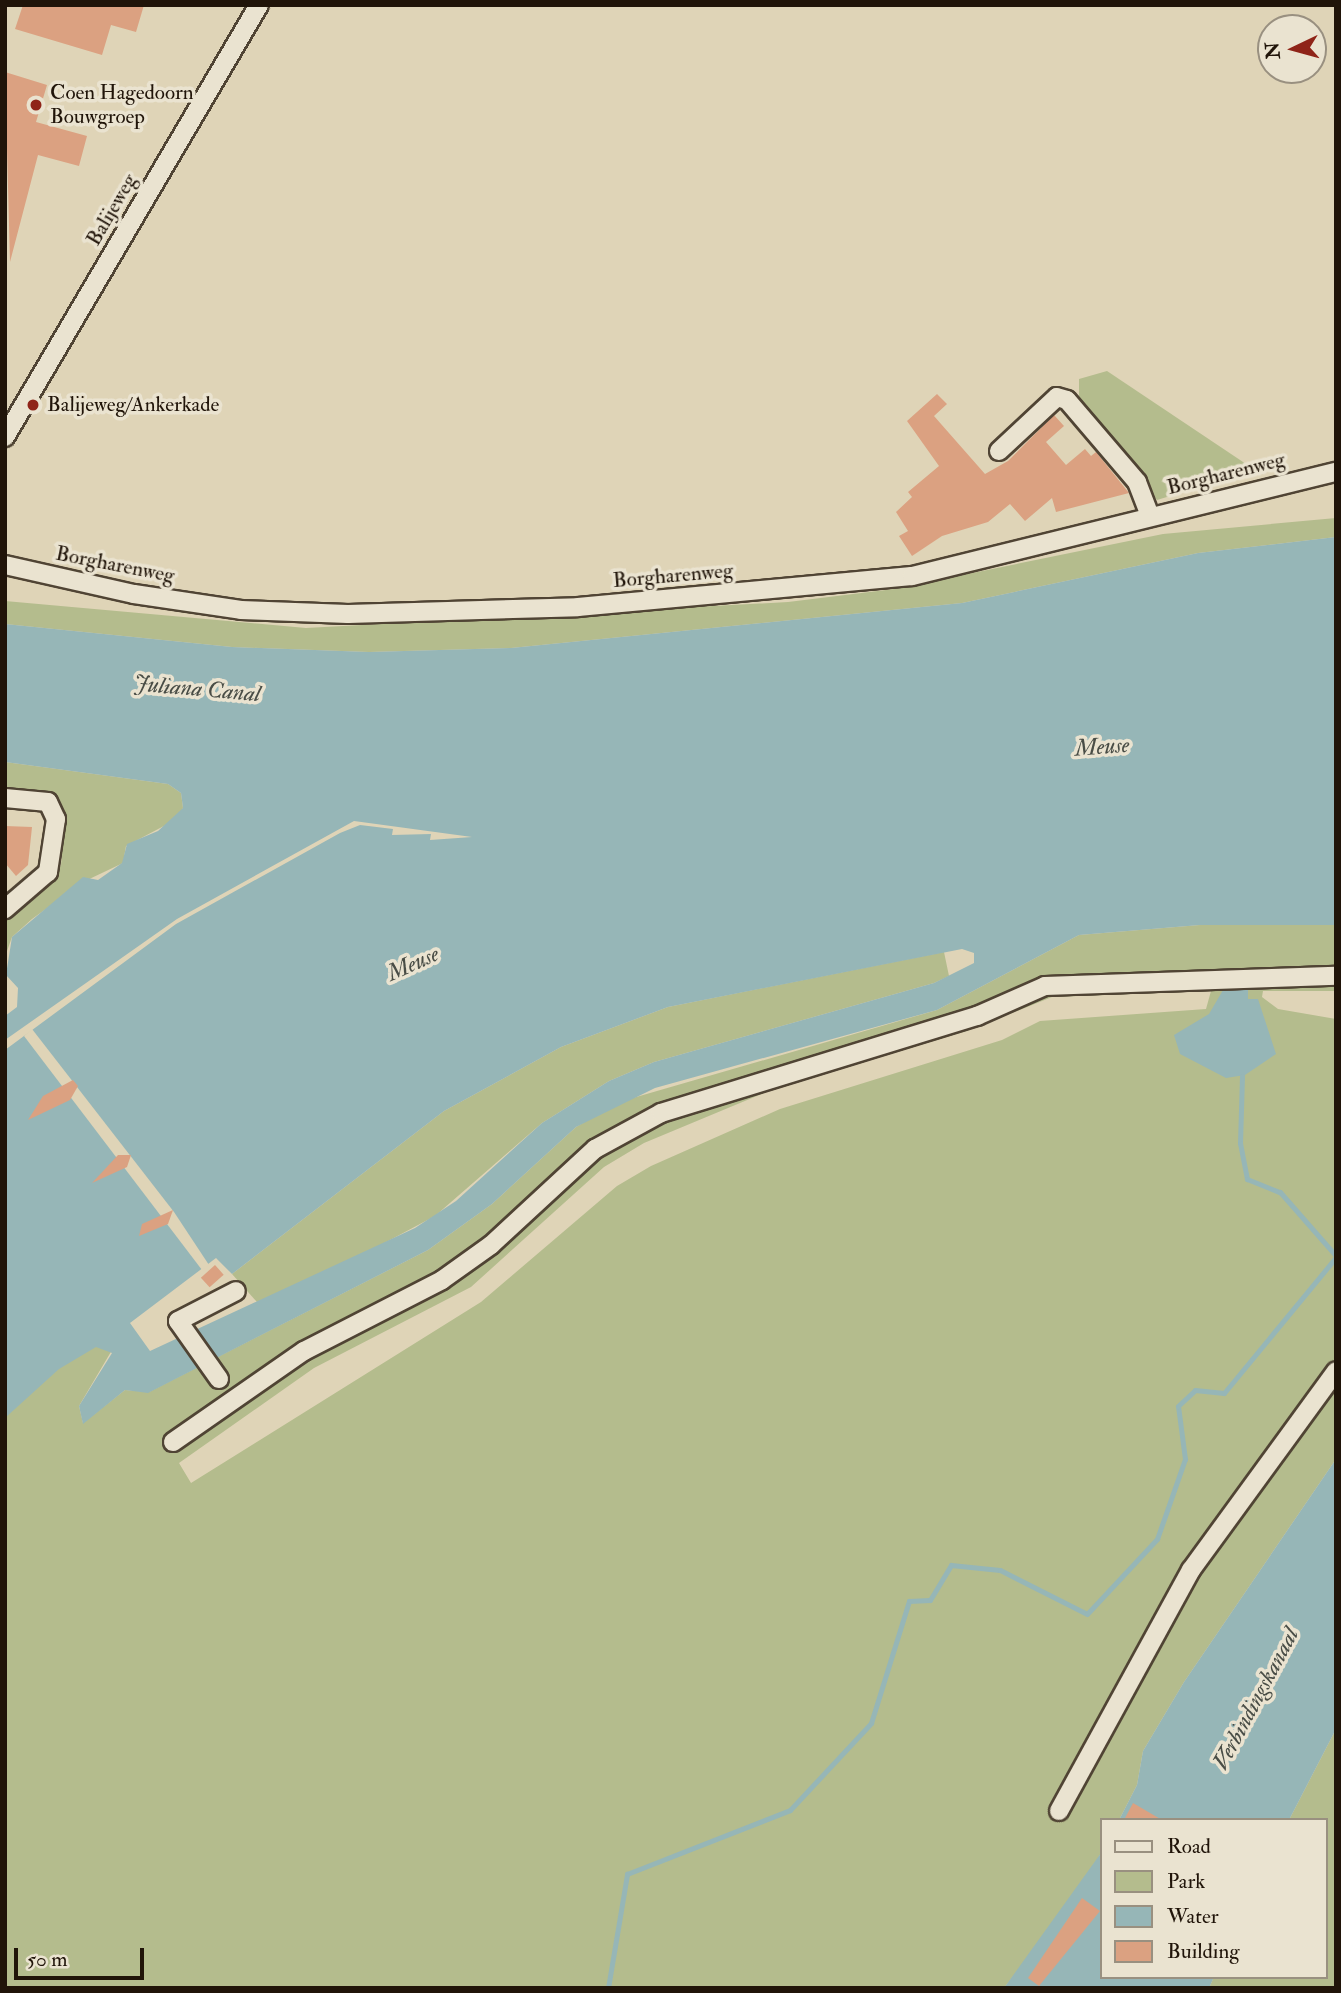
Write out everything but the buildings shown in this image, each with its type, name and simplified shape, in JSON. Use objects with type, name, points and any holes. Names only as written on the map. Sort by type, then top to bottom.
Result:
[{"type":"street","name":"Balijeweg","points":[[5,437],[259,5]]},
{"type":"street","points":[[999,451],[1057,397],[1067,400],[1137,482],[1150,516]]},
{"type":"street","name":"Borgharenweg","points":[[5,565],[134,594],[242,610],[509,611],[912,576],[1336,472]]},
{"type":"street","points":[[5,798],[48,802],[56,818],[48,872],[5,909]]},
{"type":"street","points":[[173,1441],[280,1365],[442,1280],[491,1245],[595,1149],[661,1113],[977,1016],[1045,986],[1336,976]]},
{"type":"street","points":[[219,1379],[182,1331],[178,1321],[236,1291]]},
{"type":"street","points":[[1059,1811],[1191,1570],[1336,1371]]},
{"type":"green space","points":[[1107,371],[1255,470],[1157,500],[1079,408],[1079,379]]},
{"type":"green space","points":[[1336,518],[1336,537],[1198,553],[962,603],[511,648],[369,652],[232,647],[5,624],[5,601],[306,628],[788,602],[894,589],[1163,534]]},
{"type":"green space","points":[[5,762],[168,784],[181,793],[183,808],[179,818],[126,846],[123,863],[83,882],[32,919],[12,937],[6,954],[5,916],[61,865],[65,818],[56,798],[5,792]]},
{"type":"green space","points":[[1200,925],[1336,925],[1336,991],[1263,991],[1262,997],[1278,1009],[1336,1019],[1336,1459],[1184,1682],[1143,1751],[1137,1785],[1120,1818],[1100,1818],[1100,1855],[1080,1889],[1004,1988],[5,1988],[5,1247],[112,1350],[79,1406],[83,1423],[125,1390],[149,1392],[428,1250],[492,1204],[576,1127],[619,1102],[937,1010],[1079,935]],"holes":[[[1211,991],[1206,1009],[1040,1021],[1002,1040],[780,1109],[651,1166],[617,1186],[481,1302],[191,1483],[179,1463],[314,1368],[471,1287],[604,1167],[644,1143],[776,1088],[967,1031],[1052,997]]]},
{"type":"green space","points":[[944,952],[949,976],[934,983],[654,1062],[609,1081],[542,1123],[435,1216],[358,1257],[257,1302],[232,1274],[444,1111],[561,1047],[668,1007]]},
{"type":"green space","points":[[1336,1729],[1336,1988],[1209,1988],[1213,1979],[1327,1979],[1327,1818],[1290,1818]]},
{"type":"water","points":[[1336,537],[1336,925],[1200,925],[1079,935],[937,1010],[655,1088],[576,1127],[492,1204],[428,1250],[148,1393],[125,1390],[83,1424],[79,1406],[112,1353],[96,1347],[59,1369],[5,1418],[5,1050],[176,924],[340,833],[360,825],[393,829],[392,835],[431,834],[430,840],[472,837],[354,821],[177,919],[5,1040],[5,1016],[17,1007],[18,988],[6,975],[12,937],[83,877],[98,880],[122,863],[127,844],[158,831],[183,808],[181,793],[168,784],[5,762],[5,624],[232,647],[369,652],[511,648],[962,603],[1198,553]],"holes":[[[962,949],[974,953],[974,963],[934,983],[654,1062],[609,1081],[542,1123],[456,1201],[415,1228],[150,1351],[130,1323],[216,1258],[232,1274],[444,1111],[561,1047],[668,1007]]]},
{"type":"water","points":[[1223,990],[1248,990],[1248,999],[1258,999],[1276,1054],[1245,1075],[1226,1078],[1180,1054],[1174,1035],[1209,1014]]},
{"type":"water","name":"Verbindingskanaal","points":[[1336,1459],[1336,1729],[1290,1818],[1120,1818],[1137,1785],[1143,1751],[1184,1682]]},
{"type":"water","points":[[1100,1854],[1100,1979],[1213,1979],[1209,1988],[1004,1988]]},
{"type":"pier","points":[[32,1029],[174,1212],[209,1265],[202,1270],[24,1036]]},
{"type":"waterway","points":[[1242,1076],[1240,1143],[1247,1179],[1280,1192],[1336,1256]]},
{"type":"waterway","points":[[608,1988],[627,1874],[790,1810],[871,1723],[909,1601],[930,1600],[951,1565],[1000,1570],[1087,1614],[1157,1539],[1185,1459],[1178,1406],[1195,1390],[1224,1393],[1336,1257]]},
{"type":"place","name":"Coen Hagedoorn Bouwgroep","points":[[36,105]]},
{"type":"place","name":"Balijeweg/Ankerkade","points":[[33,405]]},
{"type":"water label","name":"Juliana Canal","points":[[197,689]]},
{"type":"water label","name":"Meuse","points":[[1102,747]]},
{"type":"water label","name":"Meuse","points":[[413,964]]}]
